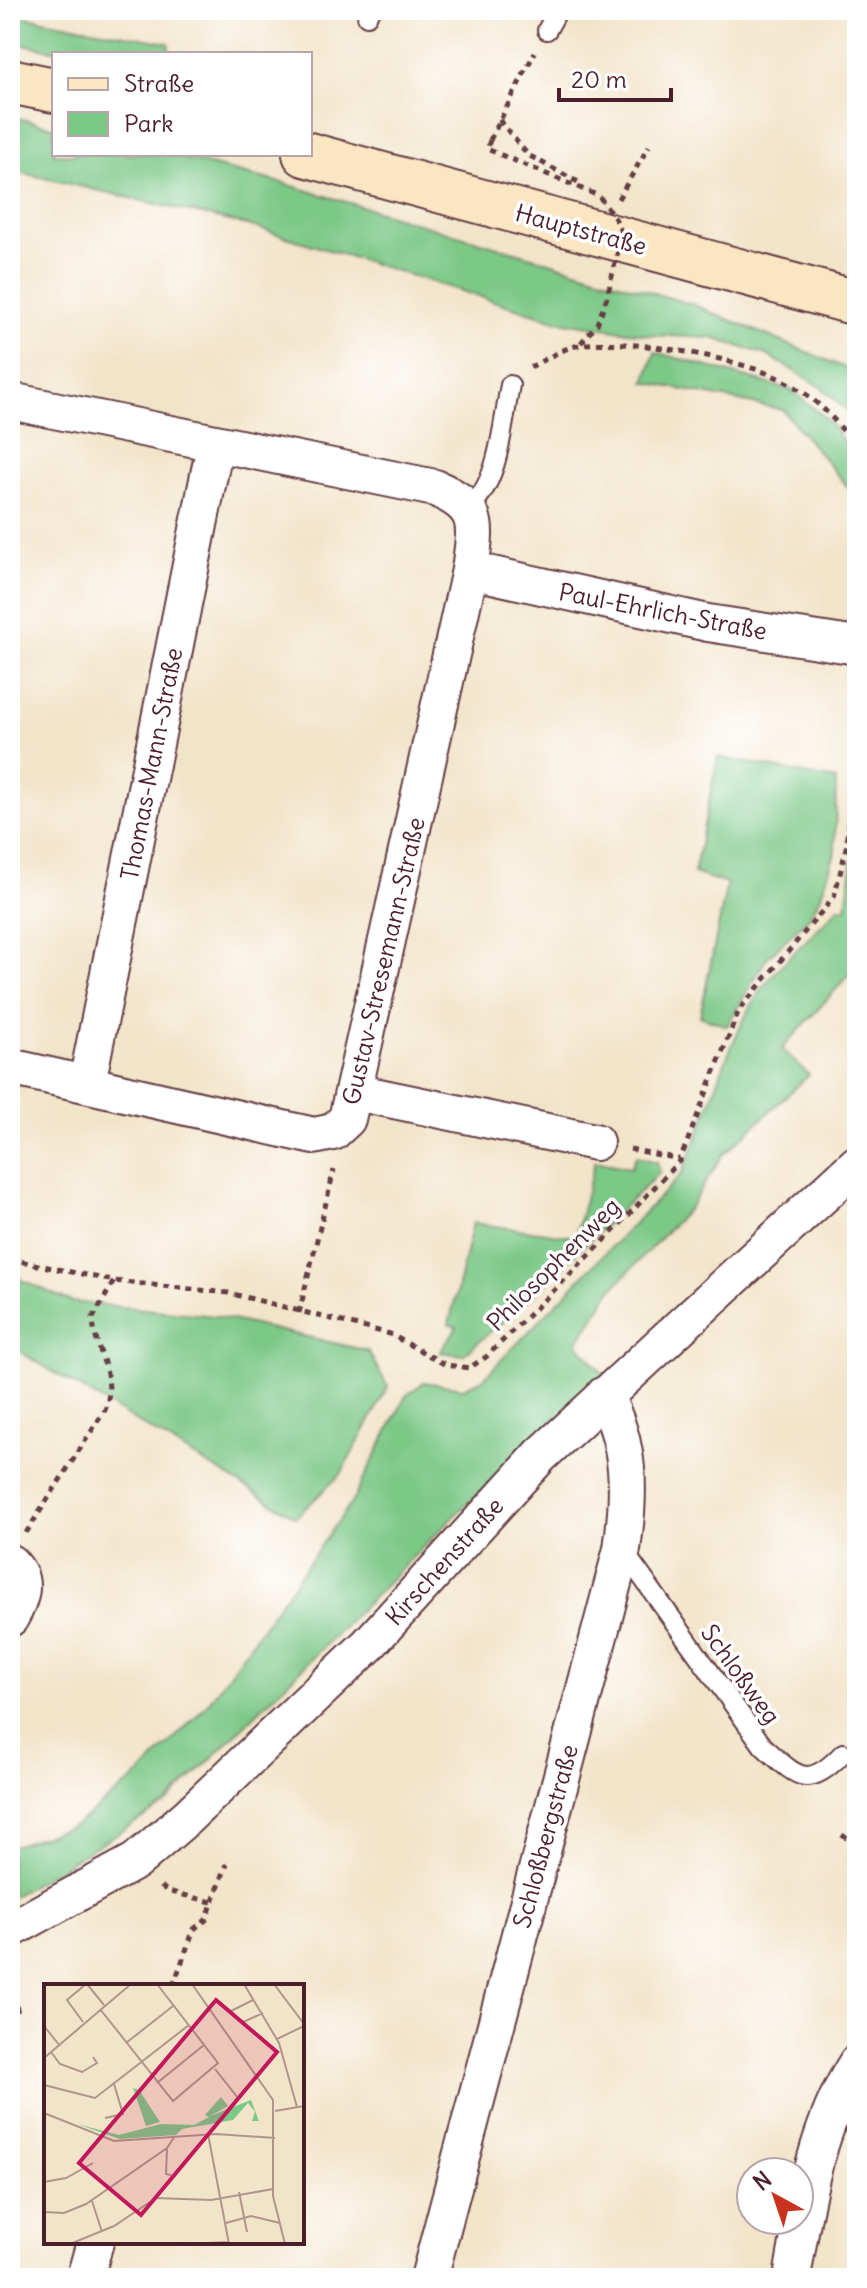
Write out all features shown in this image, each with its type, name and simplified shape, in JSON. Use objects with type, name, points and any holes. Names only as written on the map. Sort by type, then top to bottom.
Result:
[{"type":"main road","points":[[10,81],[52,90]]},
{"type":"main road","name":"Hauptstraße","points":[[312,156],[857,303]]},
{"type":"street","points":[[10,401],[435,488],[459,498],[468,507]]},
{"type":"street","name":"Thomas-Mann-Straße","points":[[87,1083],[215,445]]},
{"type":"street","name":"Gustav-Stresemann-Straße","points":[[10,1067],[314,1136],[333,1132],[347,1119],[470,570],[476,529],[468,507]]},
{"type":"street","name":"Paul-Ehrlich-Straße","points":[[470,570],[708,623],[857,646]]},
{"type":"street","points":[[355,1092],[595,1142]]},
{"type":"street","name":"Kirschenstraße","points":[[10,1930],[136,1861],[209,1798],[368,1645],[520,1477],[604,1395],[857,1164]]},
{"type":"street","name":"Schloßbergstraße","points":[[429,2278],[622,1549],[629,1499],[626,1457],[615,1415],[604,1395]]},
{"type":"street","points":[[10,1618],[22,1593],[14,1553]]},
{"type":"street","points":[[792,2278],[812,2164],[835,2098],[857,2063]]},
{"type":"street","points":[[85,2278],[94,2244]]},
{"type":"lane","points":[[547,30],[558,10]]},
{"type":"lane","points":[[468,507],[482,498],[490,482],[510,385]]},
{"type":"lane","name":"Schloßweg","points":[[622,1549],[763,1746],[792,1773],[811,1778],[825,1772],[843,1753]]},
{"type":"path","points":[[547,30],[487,149],[599,196],[616,220],[622,234],[607,297],[597,324],[579,345]]},
{"type":"path","points":[[499,120],[528,155],[567,177]]},
{"type":"path","points":[[617,200],[649,146]]},
{"type":"path","points":[[510,385],[513,374],[579,345],[631,344],[681,351],[736,364],[795,386],[836,419],[857,449]]},
{"type":"path","name":"Philosophenweg","points":[[10,1259],[114,1281],[209,1289],[390,1334],[446,1365],[469,1368],[486,1357],[582,1263],[680,1160],[739,1010],[834,897],[846,850],[851,784],[857,762]]},
{"type":"path","points":[[299,1313],[337,1155],[333,1132]]},
{"type":"path","points":[[595,1142],[680,1160]]},
{"type":"path","points":[[14,1553],[111,1396],[111,1382],[93,1318],[114,1281]]},
{"type":"path","points":[[842,1835],[857,1846]]},
{"type":"path","points":[[174,1984],[194,1929],[206,1920],[227,1864]]},
{"type":"path","points":[[167,1891],[212,1902]]},
{"type":"path","points":[[10,1983],[18,2013],[10,2021]]},
{"type":"green space","points":[[10,14],[169,43],[168,52],[63,52],[10,42]]},
{"type":"green space","points":[[10,116],[52,126],[52,156],[173,156],[282,183],[694,305],[857,373],[857,419],[821,387],[767,355],[712,338],[649,335],[558,321],[251,226],[10,170]]},
{"type":"green space","points":[[655,352],[791,390],[829,421],[857,461],[857,498],[783,410],[645,382]]},
{"type":"green space","points":[[718,757],[836,780],[835,853],[820,898],[809,917],[766,959],[727,1026],[700,1016],[727,884],[694,873]]},
{"type":"green space","points":[[857,829],[857,966],[782,1049],[809,1075],[723,1155],[690,1207],[612,1289],[577,1343],[606,1377],[455,1515],[166,1804],[10,1898],[10,1847],[76,1825],[139,1775],[206,1706],[352,1502],[406,1396],[424,1382],[463,1388],[483,1379],[681,1175],[726,1060],[759,993],[839,907],[846,908]]},
{"type":"green space","points":[[636,1156],[657,1162],[660,1172],[529,1299],[463,1355],[440,1352],[457,1327],[449,1324],[473,1223],[575,1237],[595,1161],[631,1168]]},
{"type":"green space","points":[[10,1275],[72,1302],[215,1316],[368,1351],[388,1387],[341,1474],[296,1517],[10,1346]]}]
